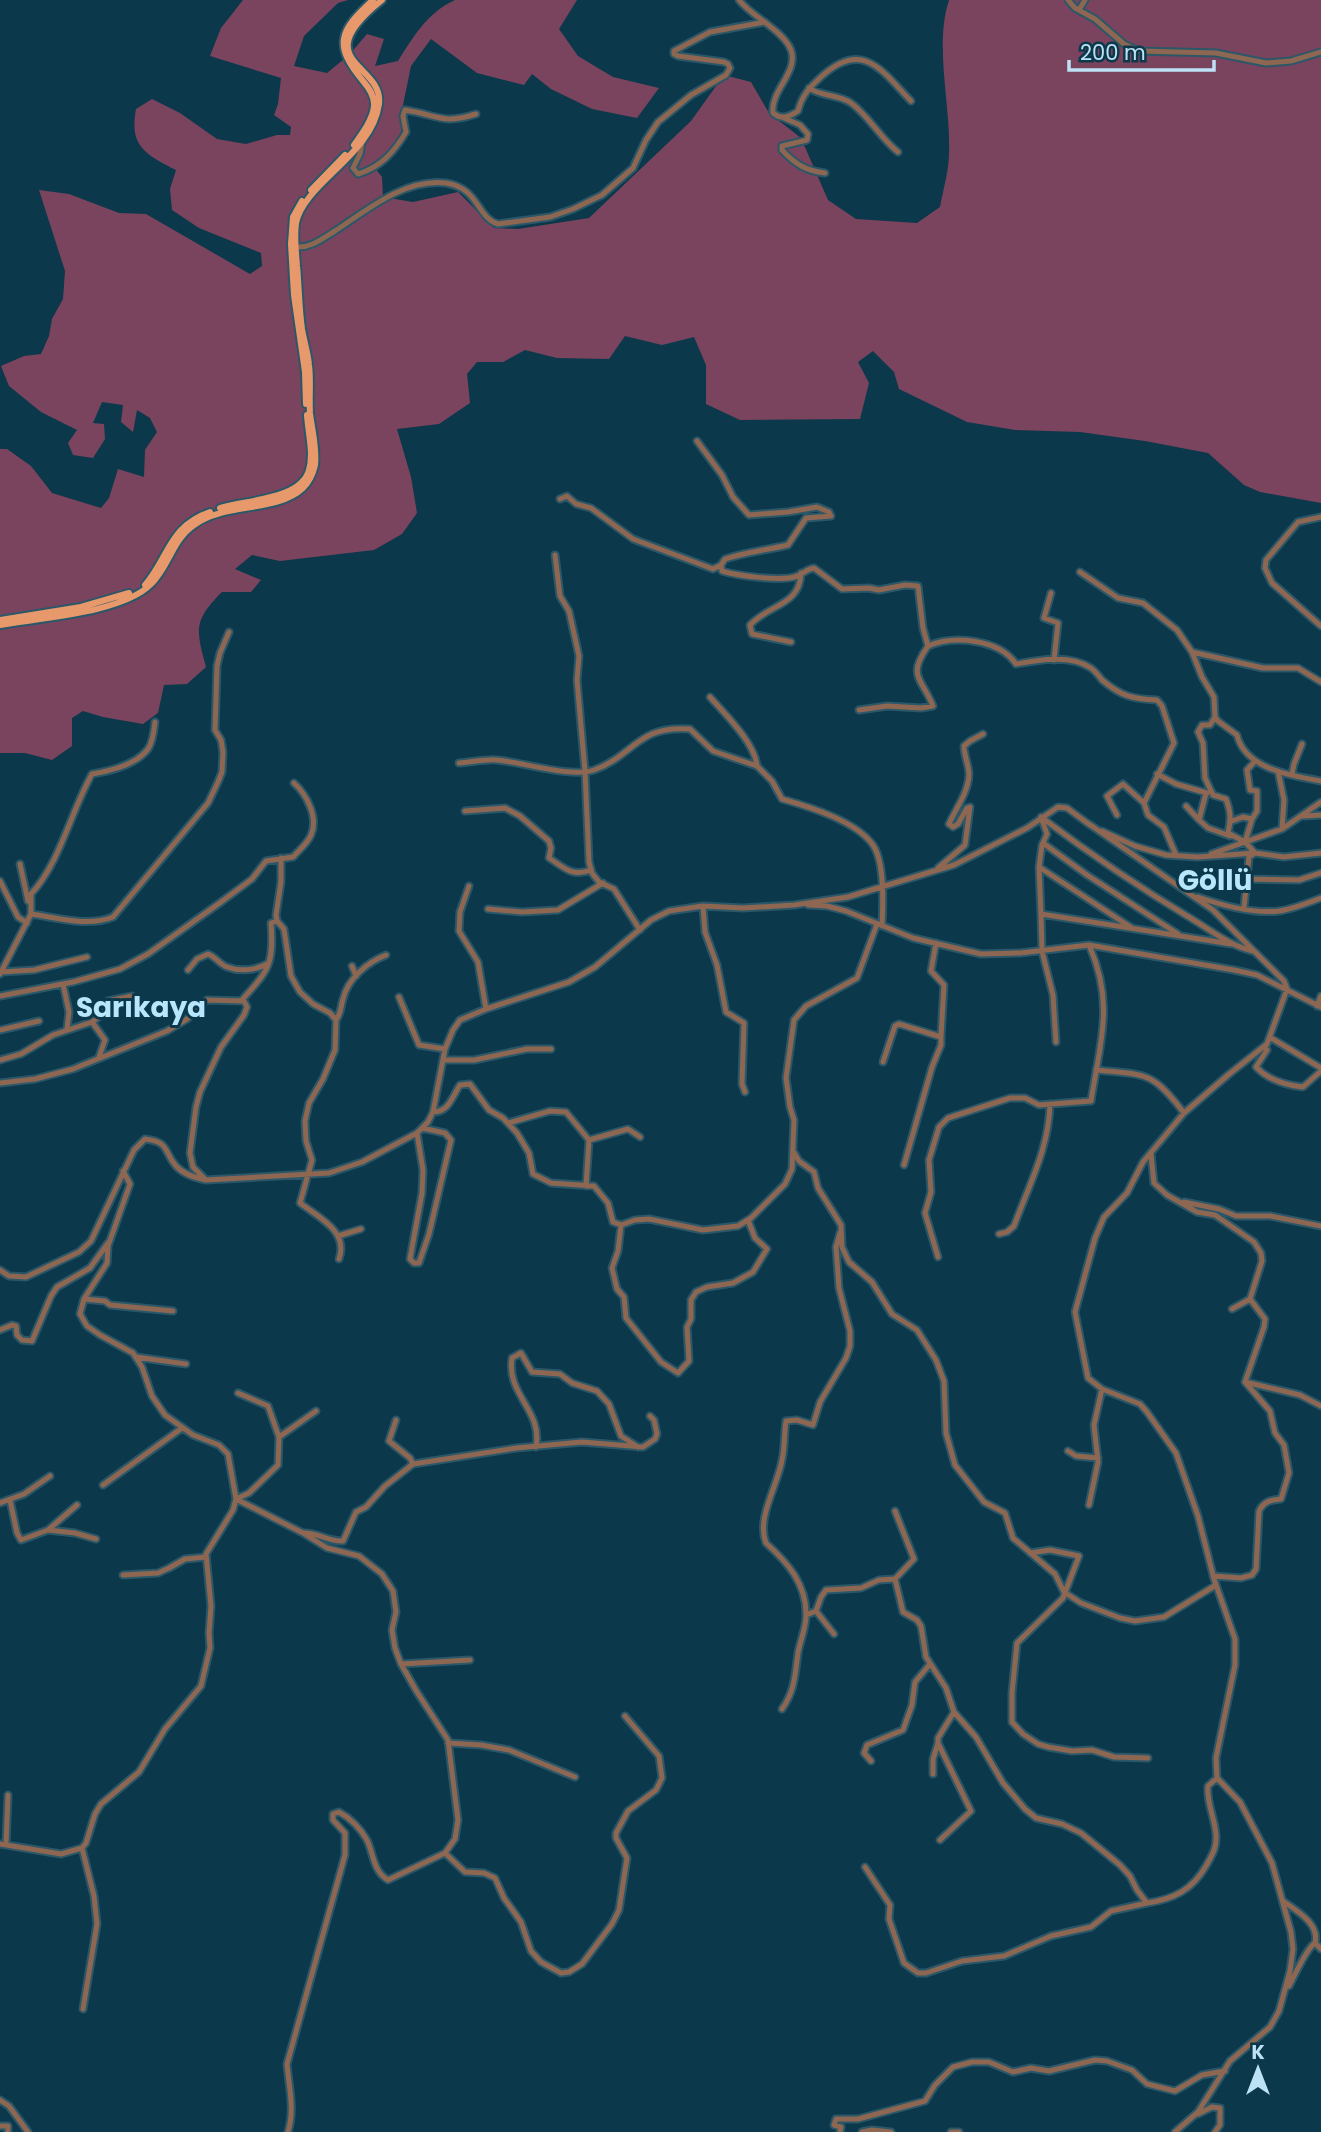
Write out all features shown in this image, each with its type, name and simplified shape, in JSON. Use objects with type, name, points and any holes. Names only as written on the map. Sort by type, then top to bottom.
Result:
[{"type":"main road","points":[[0,623],[80,607],[137,591],[152,577],[169,544],[193,520],[230,505],[283,494],[305,480],[310,469],[310,457],[304,372],[293,295],[292,224],[298,206],[355,144],[373,111],[373,96],[347,62],[343,42],[354,20],[373,0]]},
{"type":"main road","points":[[0,623],[90,610],[137,594],[156,579],[175,545],[195,524],[220,512],[290,496],[307,483],[315,462],[309,365],[300,310],[296,226],[300,212],[362,142],[377,111],[378,93],[352,61],[348,43],[351,32],[359,21],[382,0]]},
{"type":"street","points":[[739,0],[790,48],[790,67],[773,98],[773,113],[800,125],[808,134],[807,140],[788,143],[782,146],[782,150],[794,163],[809,171],[825,173]]},
{"type":"street","points":[[1068,0],[1124,44],[1139,51],[1216,53],[1266,63],[1291,61],[1321,52]]},
{"type":"street","points":[[1079,10],[1085,0]]},
{"type":"street","points":[[296,247],[304,248],[319,241],[380,202],[424,183],[448,183],[462,188],[472,194],[492,222],[498,224],[550,217],[595,199],[633,168],[658,122],[691,95],[726,75],[730,68],[724,62],[677,56],[674,51],[710,32],[765,22]]},
{"type":"street","points":[[784,118],[797,111],[809,88],[834,66],[852,58],[875,65],[911,101]]},
{"type":"street","points":[[809,88],[816,93],[848,101],[860,110],[886,143],[898,152]]},
{"type":"street","points":[[362,142],[353,168],[358,174],[384,162],[395,150],[406,132],[403,116],[405,110],[441,120],[476,114]]},
{"type":"street","points":[[560,499],[567,496],[576,504],[591,508],[633,539],[713,569],[725,559],[737,555],[788,545],[806,518],[831,516],[829,512],[817,507],[749,515],[733,497],[722,475],[697,441]]},
{"type":"street","points":[[1321,517],[1298,522],[1266,560],[1265,568],[1272,583],[1321,626]]},
{"type":"street","points":[[555,555],[560,596],[569,611],[579,656],[577,680],[591,870],[603,883],[614,889],[640,930]]},
{"type":"street","points":[[721,565],[722,570],[732,574],[784,578],[796,577],[814,568],[842,589],[879,590],[905,585],[918,586],[928,646]]},
{"type":"street","points":[[1080,572],[1118,598],[1143,603],[1177,631],[1192,652],[1214,697],[1215,717],[1237,735],[1240,746],[1255,761],[1279,771],[1321,781]]},
{"type":"street","points":[[791,642],[752,634],[750,625],[756,618],[797,594],[801,573]]},
{"type":"street","points":[[1051,593],[1044,618],[1058,623],[1054,660]]},
{"type":"street","points":[[31,914],[82,922],[104,921],[113,917],[208,803],[222,772],[223,752],[215,730],[217,666],[229,632]]},
{"type":"street","points":[[859,710],[887,705],[921,708],[933,706],[916,674],[918,661],[928,646],[939,641],[969,641],[998,649],[1010,656],[1016,664],[1044,659],[1080,663],[1091,668],[1113,689],[1129,698],[1157,700],[1162,706],[1174,743],[1144,803]]},
{"type":"street","points":[[1192,652],[1263,668],[1297,668],[1321,681]]},
{"type":"street","points":[[710,697],[740,732],[756,757],[757,766]]},
{"type":"street","points":[[1213,795],[1205,778],[1203,743],[1198,732],[1202,725],[1210,725],[1215,717]]},
{"type":"street","points":[[0,973],[31,914],[31,894],[42,882],[79,798],[93,774],[108,772],[138,758],[148,748],[155,722]]},
{"type":"street","points":[[433,1112],[440,1112],[449,1105],[460,1085],[470,1084],[489,1110],[508,1123],[527,1149],[533,1174],[551,1183],[598,1189],[608,1203],[613,1222],[621,1225],[649,1219],[703,1230],[738,1226],[748,1220],[785,1184],[792,1169],[794,1120],[786,1078],[794,1020],[806,1006],[857,978],[879,925],[883,905],[874,846],[860,832],[819,810],[782,799],[772,781],[757,766],[713,751],[690,729],[668,729],[649,734],[619,757],[592,771],[541,769],[495,760],[459,763]]},
{"type":"street","points":[[932,872],[965,845],[971,807],[967,808],[958,824],[953,827],[950,824],[968,785],[969,770],[964,746],[983,734]]},
{"type":"street","points":[[1292,774],[1302,744]]},
{"type":"street","points":[[1245,842],[1257,811],[1258,798],[1256,791],[1250,790],[1247,770],[1255,761]]},
{"type":"street","points":[[1279,771],[1284,800],[1282,829]]},
{"type":"street","points":[[1157,774],[1176,784],[1226,799],[1232,821],[1228,833],[1230,836]]},
{"type":"street","points":[[0,996],[63,984],[120,969],[148,954],[252,879],[266,861],[293,857],[311,835],[312,814],[304,793],[294,783]]},
{"type":"street","points":[[1117,815],[1107,796],[1123,784],[1144,803],[1148,815],[1164,827],[1177,855]]},
{"type":"street","points":[[1199,820],[1206,793]]},
{"type":"street","points":[[1198,857],[1282,829],[1321,802]]},
{"type":"street","points":[[1186,806],[1208,828],[1245,842],[1255,853]]},
{"type":"street","points":[[0,1270],[9,1276],[26,1278],[79,1252],[91,1241],[134,1150],[145,1139],[158,1141],[167,1148],[176,1167],[193,1177],[206,1180],[329,1173],[362,1162],[420,1130],[433,1112],[445,1049],[460,1020],[569,982],[595,967],[651,920],[669,911],[703,906],[743,908],[794,905],[848,897],[954,865],[1027,828],[1058,807],[1067,808],[1192,894],[1213,910],[1256,952],[1284,981],[1287,989],[1271,1038],[1264,1047],[1184,1114],[1143,1162],[1128,1194],[1104,1217],[1075,1303],[1075,1312],[1088,1378],[1102,1389],[1140,1404],[1176,1453],[1198,1516],[1213,1576],[1235,1639],[1235,1665],[1216,1758],[1217,1778],[1240,1802],[1272,1863],[1293,1950],[1279,2011],[1270,2027],[1230,2061],[1193,2117]]},
{"type":"street","points":[[465,811],[505,808],[520,816],[549,841],[549,858],[571,872],[579,874],[591,870]]},
{"type":"street","points":[[1304,816],[1321,815]]},
{"type":"street","points":[[1041,817],[1047,834],[1039,867],[1042,951],[1053,996],[1056,1042]]},
{"type":"street","points":[[1041,817],[1110,867],[1231,944]]},
{"type":"street","points":[[1232,821],[1243,817],[1252,819]]},
{"type":"street","points":[[1089,824],[1135,846],[1166,855],[1198,857],[1255,853],[1284,857],[1320,853],[1321,862]]},
{"type":"street","points":[[1043,844],[1181,936]]},
{"type":"street","points":[[1244,908],[1249,857],[1255,853]]},
{"type":"street","points":[[281,858],[281,882],[275,915],[284,929],[291,976],[300,992],[336,1020]]},
{"type":"street","points":[[20,864],[31,914]]},
{"type":"street","points":[[1039,867],[1134,930]]},
{"type":"street","points":[[1247,879],[1299,880],[1321,873]]},
{"type":"street","points":[[0,881],[18,917],[27,923]]},
{"type":"street","points":[[488,909],[522,912],[558,910],[603,883]]},
{"type":"street","points":[[469,886],[460,912],[459,931],[478,962],[486,1009]]},
{"type":"street","points":[[1192,894],[1244,908],[1281,911],[1321,898]]},
{"type":"street","points":[[794,905],[827,906],[936,943],[981,954],[1089,945],[1246,973],[1287,989],[1319,1007],[1321,996]]},
{"type":"street","points":[[703,906],[705,932],[717,965],[726,1012],[744,1023],[742,1084],[745,1092]]},
{"type":"street","points":[[1041,914],[1231,944],[1256,952]]},
{"type":"street","points":[[241,1001],[261,978],[269,963],[273,951],[271,923],[277,921]]},
{"type":"street","points":[[904,1165],[932,1067],[941,1045],[944,985],[931,971],[936,943]]},
{"type":"street","points":[[938,1256],[925,1213],[930,1192],[929,1160],[939,1126],[948,1118],[1010,1098],[1025,1098],[1039,1105],[1091,1101],[1105,1018],[1099,966],[1089,945]]},
{"type":"street","points":[[188,970],[197,959],[208,954],[216,957],[226,967],[241,970],[260,968],[269,963]]},
{"type":"street","points":[[339,1259],[341,1242],[338,1236],[327,1223],[300,1203],[312,1160],[306,1141],[305,1121],[309,1103],[335,1050],[336,1020],[342,1012],[347,989],[356,976],[376,959],[386,955]]},
{"type":"street","points":[[0,973],[34,970],[87,957]]},
{"type":"street","points":[[352,966],[356,976]]},
{"type":"street","points":[[63,984],[69,1012],[67,1030]]},
{"type":"street","points":[[0,1060],[21,1054],[67,1030],[92,1022],[104,1013],[108,1001],[132,996]]},
{"type":"street","points":[[399,997],[419,1045],[445,1049]]},
{"type":"street","points":[[0,1083],[61,1073],[167,1031],[187,1019],[207,1000],[241,1001],[247,1007],[244,1015],[221,1047],[196,1107],[190,1153],[193,1167],[206,1180]]},
{"type":"street","points":[[0,1030],[39,1021]]},
{"type":"street","points":[[92,1022],[105,1040],[99,1058]]},
{"type":"street","points":[[883,1062],[895,1026],[899,1024],[941,1037]]},
{"type":"street","points":[[1264,1047],[1267,1050],[1256,1067],[1286,1085],[1303,1087],[1321,1069],[1271,1038]]},
{"type":"street","points":[[443,1059],[474,1060],[527,1048],[551,1049]]},
{"type":"street","points":[[1096,1070],[1136,1074],[1152,1079],[1165,1087],[1184,1114]]},
{"type":"street","points":[[999,1234],[1014,1226],[1041,1159],[1050,1125],[1050,1104]]},
{"type":"street","points":[[508,1123],[550,1111],[566,1112],[589,1140],[586,1186]]},
{"type":"street","points":[[589,1140],[628,1129],[640,1138]]},
{"type":"street","points":[[420,1130],[445,1132],[451,1140],[429,1234],[419,1263],[414,1263],[410,1259],[422,1194],[420,1130]]},
{"type":"street","points":[[793,1151],[799,1161],[814,1172],[818,1188],[841,1225],[842,1247],[849,1262],[872,1282],[892,1314],[917,1330],[936,1360],[944,1381],[946,1433],[955,1465],[984,1502],[1005,1513],[1013,1538],[1055,1574],[1064,1592],[1094,1608],[1135,1621],[1164,1617],[1216,1585]]},
{"type":"street","points":[[1151,1154],[1154,1183],[1167,1195],[1197,1212],[1215,1215],[1254,1242],[1261,1252],[1262,1261],[1250,1299],[1232,1309]]},
{"type":"street","points":[[8,1795],[3,1844],[61,1854],[82,1848],[101,1804],[139,1772],[165,1729],[201,1686],[211,1648],[211,1606],[206,1558],[233,1510],[236,1499],[228,1454],[219,1445],[193,1435],[165,1415],[152,1396],[142,1367],[133,1353],[87,1326],[80,1314],[84,1299],[107,1263],[110,1241],[130,1184],[124,1171]]},
{"type":"street","points":[[1179,1203],[1181,1201],[1219,1209],[1236,1216],[1270,1216],[1321,1226]]},
{"type":"street","points":[[621,1225],[618,1251],[612,1268],[617,1289],[624,1297],[626,1318],[661,1362],[678,1373],[689,1361],[687,1327],[691,1319],[691,1300],[696,1292],[707,1287],[733,1283],[753,1272],[767,1250],[755,1238],[748,1220]]},
{"type":"street","points":[[782,1709],[794,1687],[806,1615],[800,1583],[791,1567],[764,1537],[766,1508],[783,1460],[786,1421],[797,1420],[813,1425],[820,1402],[846,1358],[850,1346],[850,1331],[841,1304],[838,1275],[836,1247],[841,1225]]},
{"type":"street","points":[[338,1236],[361,1229]]},
{"type":"street","points":[[0,1329],[16,1326],[17,1335],[22,1340],[32,1341],[57,1287],[90,1268],[110,1241]]},
{"type":"street","points":[[84,1299],[104,1301],[110,1305],[173,1311]]},
{"type":"street","points":[[1245,1382],[1265,1319],[1250,1299]]},
{"type":"street","points":[[536,1447],[537,1425],[511,1376],[512,1358],[521,1353],[532,1371],[559,1374],[572,1383],[597,1391],[609,1404],[621,1436],[639,1447]]},
{"type":"street","points":[[136,1357],[186,1364]]},
{"type":"street","points":[[1213,1576],[1241,1578],[1252,1575],[1256,1569],[1259,1511],[1262,1504],[1281,1499],[1289,1473],[1284,1445],[1275,1433],[1270,1411],[1245,1382]]},
{"type":"street","points":[[1245,1382],[1300,1395],[1321,1406]]},
{"type":"street","points":[[1089,1505],[1098,1458],[1094,1424],[1102,1389]]},
{"type":"street","points":[[236,1499],[249,1493],[278,1465],[279,1437],[268,1406],[238,1393]]},
{"type":"street","points":[[279,1437],[316,1411]]},
{"type":"street","points":[[303,1533],[313,1533],[335,1542],[343,1541],[356,1512],[366,1507],[384,1486],[412,1464],[582,1442],[639,1447],[650,1443],[657,1434],[654,1420],[650,1416]]},
{"type":"street","points":[[396,1420],[389,1441],[410,1458],[412,1464]]},
{"type":"street","points":[[103,1485],[183,1428]]},
{"type":"street","points":[[1068,1451],[1098,1458]]},
{"type":"street","points":[[0,1503],[24,1494],[50,1476]]},
{"type":"street","points":[[236,1499],[327,1548],[359,1556],[382,1574],[393,1591],[395,1600],[392,1630],[401,1664],[449,1743],[458,1820],[454,1839],[445,1853],[388,1880],[380,1875],[366,1840],[350,1818],[339,1812],[333,1814],[333,1820],[345,1833],[345,1855],[288,2064],[293,2111],[288,2132]]},
{"type":"street","points":[[10,1500],[20,1539],[48,1530],[77,1505]]},
{"type":"street","points":[[806,1615],[816,1611],[827,1590],[861,1588],[879,1580],[895,1579],[914,1559],[895,1511]]},
{"type":"street","points":[[48,1530],[96,1539]]},
{"type":"street","points":[[1030,1553],[1050,1550],[1079,1556],[1063,1598],[1017,1643],[1012,1722],[1023,1734],[1048,1747],[1072,1751],[1093,1750],[1114,1757],[1148,1758]]},
{"type":"street","points":[[123,1575],[158,1573],[184,1559],[206,1558]]},
{"type":"street","points":[[895,1579],[904,1612],[921,1626],[923,1647],[930,1664],[946,1688],[954,1712],[976,1737],[1003,1783],[1036,1818],[1062,1824],[1081,1833],[1120,1865],[1147,1903]]},
{"type":"street","points":[[816,1611],[834,1634]]},
{"type":"street","points":[[401,1664],[470,1660]]},
{"type":"street","points":[[871,1761],[864,1753],[867,1745],[903,1730],[912,1705],[915,1682],[930,1664]]},
{"type":"street","points":[[933,1774],[938,1738],[954,1712]]},
{"type":"street","points":[[445,1853],[466,1872],[484,1873],[495,1878],[504,1898],[521,1922],[531,1951],[541,1962],[561,1973],[569,1972],[582,1964],[612,1924],[619,1910],[627,1858],[616,1833],[628,1811],[656,1790],[662,1778],[659,1756],[625,1716]]},
{"type":"street","points":[[449,1743],[509,1750],[575,1777]]},
{"type":"street","points":[[938,1743],[971,1811],[940,1840]]},
{"type":"street","points":[[865,1867],[890,1905],[891,1926],[904,1963],[918,1973],[926,1973],[962,1961],[1004,1956],[1042,1939],[1091,1927],[1111,1911],[1161,1900],[1185,1890],[1197,1881],[1216,1850],[1213,1815],[1207,1793],[1208,1786],[1217,1778]]},
{"type":"street","points":[[82,1848],[94,1896],[97,1924],[83,2009]]},
{"type":"street","points":[[1282,1901],[1312,1926],[1321,1949]]},
{"type":"street","points":[[1284,1993],[1309,1946],[1317,1937]]},
{"type":"street","points":[[841,2132],[841,2127],[834,2125],[836,2119],[858,2119],[925,2101],[935,2085],[953,2067],[972,2062],[989,2062],[1013,2072],[1031,2068],[1049,2071],[1095,2060],[1107,2061],[1132,2070],[1147,2084],[1175,2091],[1202,2075],[1225,2071]]},
{"type":"street","points":[[0,2100],[9,2106],[28,2132]]},
{"type":"street","points":[[1175,2132],[1193,2117],[1212,2107],[1220,2108],[1220,2125],[1215,2132]]},
{"type":"street","points":[[0,2126],[8,2126],[8,2132]]},
{"type":"street","points":[[862,2132],[891,2132]]},
{"type":"street","points":[[951,2132],[959,2132]]},
{"type":"shaded area","points":[[243,0],[348,0],[338,3],[304,36],[294,66],[327,73],[349,55],[367,34],[384,39],[375,66],[398,61],[429,18],[455,0],[577,0],[559,29],[578,56],[613,77],[659,88],[637,118],[592,109],[551,89],[532,74],[524,85],[477,73],[431,39],[411,66],[402,110],[401,132],[388,153],[372,164],[382,177],[383,197],[413,202],[458,192],[494,228],[518,229],[589,218],[691,121],[724,75],[751,82],[769,113],[801,138],[828,200],[856,219],[917,223],[940,207],[948,167],[949,135],[943,37],[949,0],[1321,0],[1321,503],[1260,492],[1244,485],[1208,453],[1080,432],[1015,430],[967,422],[899,389],[894,372],[873,351],[858,362],[869,383],[860,419],[740,420],[706,404],[706,365],[694,337],[662,345],[625,336],[609,359],[557,358],[525,350],[503,362],[477,362],[467,374],[470,403],[439,424],[397,429],[411,477],[417,513],[402,534],[374,550],[280,561],[252,555],[235,569],[261,580],[251,592],[222,592],[206,611],[199,626],[199,634],[206,667],[187,684],[164,685],[158,713],[143,724],[83,711],[72,718],[72,746],[52,760],[25,753],[0,753],[0,449],[7,449],[31,466],[52,493],[101,508],[109,498],[118,469],[144,477],[145,450],[157,432],[150,418],[137,410],[133,432],[121,422],[123,405],[102,402],[93,423],[104,424],[105,439],[93,458],[73,455],[68,443],[77,430],[41,412],[9,386],[1,366],[24,356],[41,354],[49,336],[52,319],[63,299],[65,271],[39,190],[69,194],[119,213],[146,214],[250,274],[262,266],[261,253],[199,228],[172,210],[170,189],[176,170],[142,147],[137,140],[134,122],[136,109],[152,99],[180,113],[217,139],[246,144],[277,135],[290,135],[291,127],[274,115],[281,78],[210,56],[221,28]]},
{"type":"district","name":"Göllü","points":[[1215,880]]},
{"type":"district","name":"Sarıkaya","points":[[141,1007]]}]
